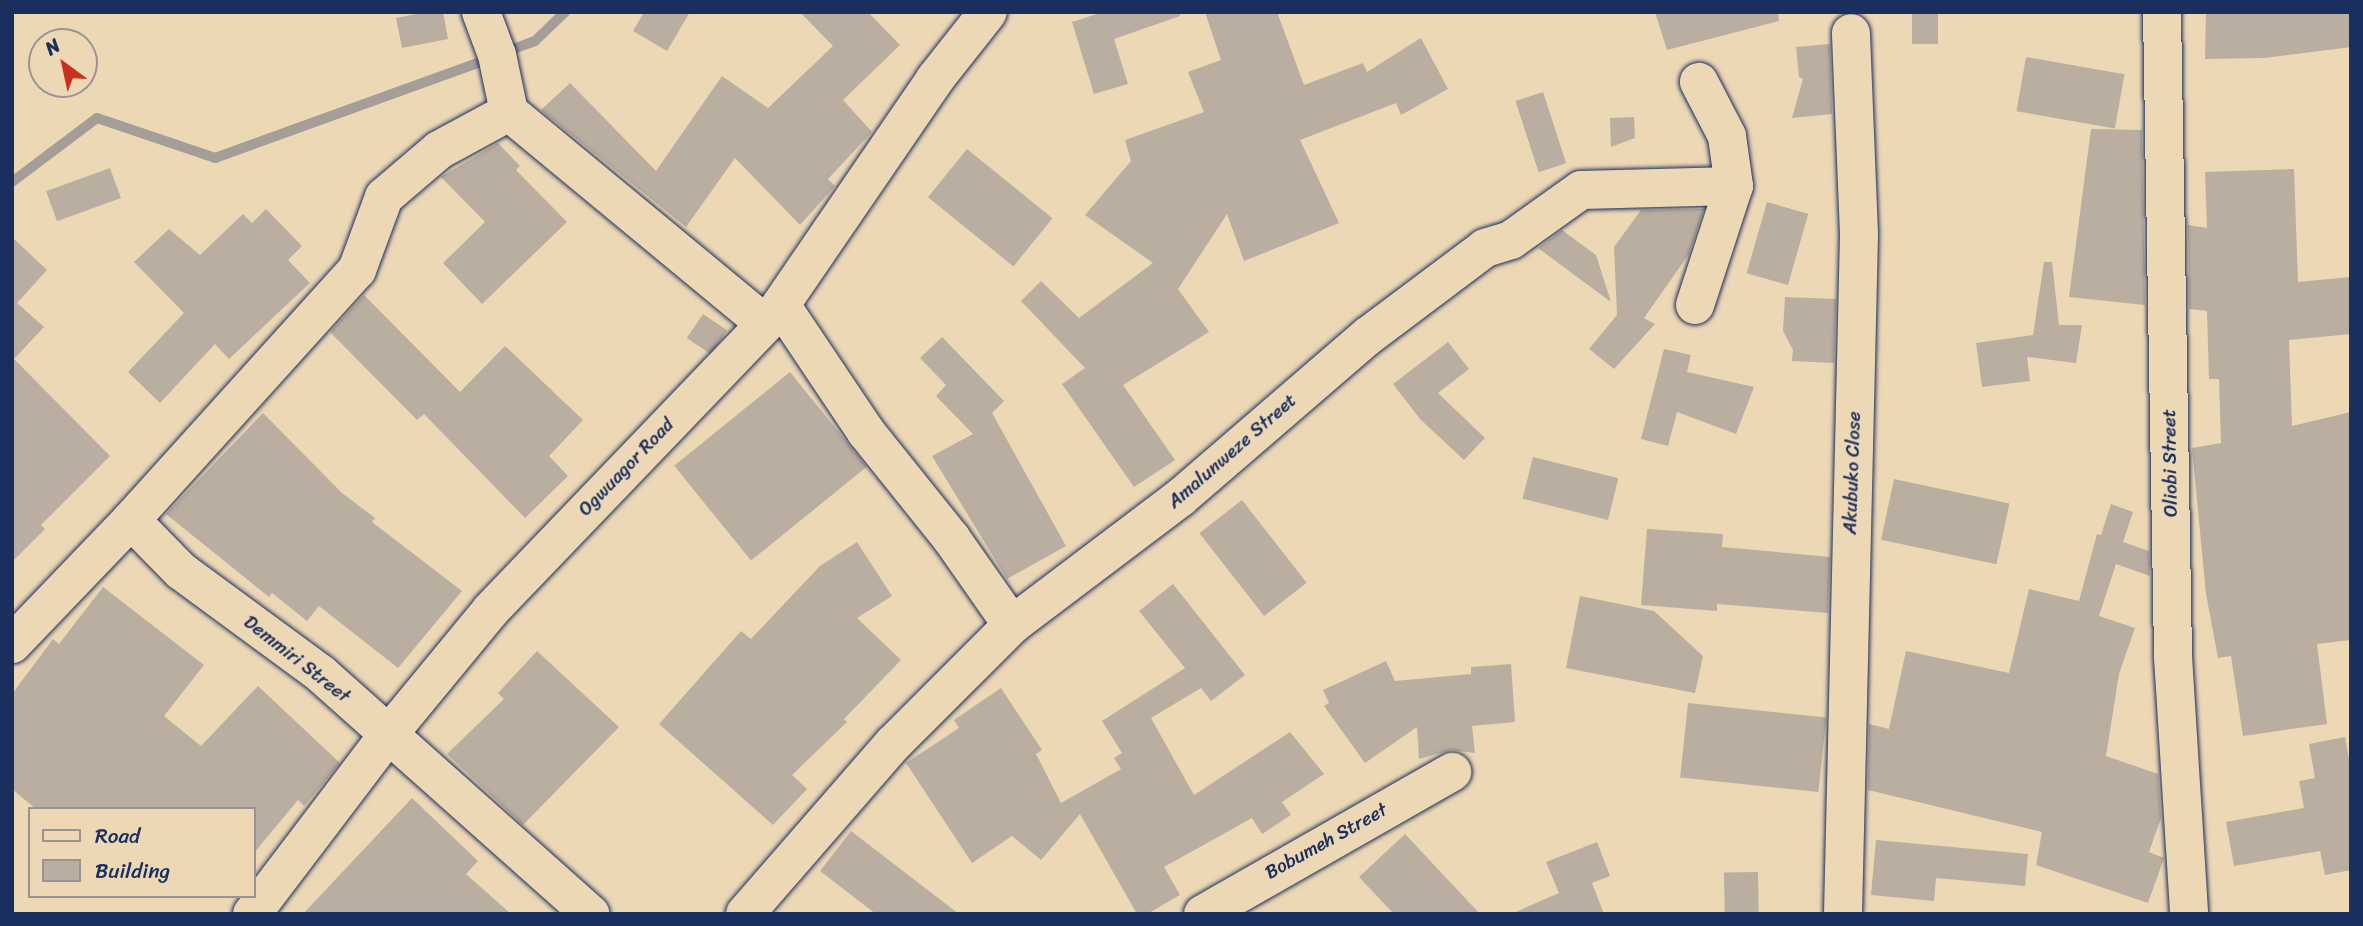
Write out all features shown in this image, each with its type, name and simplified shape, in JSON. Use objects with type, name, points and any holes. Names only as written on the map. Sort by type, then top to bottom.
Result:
[{"type":"street","points":[[481,12],[501,67],[509,112],[772,314],[951,538],[1012,625]]},
{"type":"street","name":"Ogwuagor Road","points":[[252,914],[388,735],[519,579],[772,314],[872,168],[988,12]]},
{"type":"street","name":"Oliobi Street","points":[[2162,12],[2173,657],[2189,914]]},
{"type":"street","name":"Akubuko Close","points":[[1843,914],[1859,234],[1851,33]]},
{"type":"street","points":[[1695,305],[1734,186],[1727,136],[1699,82]]},
{"type":"street","points":[[12,643],[131,520],[357,270],[384,197],[439,150],[509,112]]},
{"type":"street","name":"Amalunweze Street","points":[[745,914],[893,744],[1012,625],[1180,498],[1368,336],[1485,248],[1511,240],[1561,201],[1581,190],[1734,186]]},
{"type":"street","name":"Demmiri Street","points":[[131,520],[181,571],[321,674],[590,914]]},
{"type":"street","name":"Bobumeh Street","points":[[1203,914],[1452,772]]},
{"type":"building","points":[[426,12],[443,12],[448,39],[402,48],[396,18]]},
{"type":"building","points":[[644,12],[690,12],[667,51],[633,31]]},
{"type":"building","points":[[800,12],[868,12],[900,45],[843,100],[872,132],[828,179],[835,186],[800,225],[735,158],[686,227],[541,110],[570,83],[656,171],[722,76],[768,108],[833,46]]},
{"type":"building","points":[[1103,12],[1179,12],[1180,16],[1114,39],[1128,84],[1094,94],[1072,22]]},
{"type":"building","points":[[1205,12],[1277,12],[1304,85],[1363,63],[1367,72],[1421,38],[1448,89],[1401,115],[1396,103],[1300,140],[1339,223],[1244,261],[1227,214],[1178,289],[1209,332],[1123,385],[1175,460],[1134,487],[1062,384],[1085,368],[1021,301],[1041,281],[1079,318],[1153,263],[1085,215],[1131,161],[1125,140],[1204,112],[1188,72],[1221,60]]},
{"type":"building","points":[[1655,12],[1778,12],[1779,21],[1667,50]]},
{"type":"building","points":[[1912,12],[1938,12],[1938,44],[1912,44]]},
{"type":"building","points":[[2206,12],[2351,12],[2351,47],[2264,58],[2205,59]]},
{"type":"building","points":[[1830,44],[1832,114],[1792,118],[1803,79],[1799,77],[1796,47]]},
{"type":"building","points":[[2026,57],[2124,74],[2115,129],[2016,111]]},
{"type":"building","points":[[1543,92],[1566,163],[1539,172],[1515,101]]},
{"type":"building","points":[[1634,117],[1635,138],[1611,147],[1610,118]]},
{"type":"building","points":[[2091,129],[2142,130],[2145,305],[2069,297]]},
{"type":"building","points":[[498,143],[520,166],[516,170],[567,222],[482,304],[443,263],[485,222],[441,177]]},
{"type":"building","points":[[967,149],[1052,218],[1013,266],[928,197]]},
{"type":"building","points":[[110,168],[121,198],[57,221],[46,191]]},
{"type":"building","points":[[2294,169],[2298,282],[2351,277],[2351,334],[2289,340],[2292,426],[2351,412],[2351,640],[2317,644],[2327,724],[2243,736],[2231,656],[2218,658],[2206,594],[2192,448],[2221,443],[2219,379],[2209,379],[2207,311],[2189,309],[2188,225],[2207,228],[2205,172]]},
{"type":"building","points":[[1767,202],[1808,214],[1788,285],[1747,273]]},
{"type":"building","points":[[266,209],[302,246],[288,260],[310,283],[229,359],[215,344],[160,403],[128,372],[184,313],[134,262],[169,229],[200,255],[243,214],[252,223]]},
{"type":"building","points":[[1704,209],[1689,254],[1644,318],[1655,324],[1614,369],[1589,349],[1617,315],[1614,247],[1641,210]]},
{"type":"building","points":[[1562,230],[1596,255],[1611,302],[1538,248]]},
{"type":"building","points":[[12,237],[47,270],[17,303],[44,327],[14,359],[110,456],[41,525],[45,529],[12,562]]},
{"type":"building","points":[[2044,262],[2052,262],[2059,325],[2082,325],[2076,363],[2027,357],[2030,381],[1982,387],[1976,343],[2033,335]]},
{"type":"building","points":[[364,295],[460,392],[505,346],[583,420],[549,456],[568,476],[525,518],[424,414],[417,420],[330,332]]},
{"type":"building","points":[[1785,297],[1836,299],[1834,363],[1792,361],[1793,350],[1783,331]]},
{"type":"building","points":[[703,314],[727,330],[711,354],[687,338]]},
{"type":"building","points":[[942,337],[1004,401],[992,413],[1066,546],[1007,579],[932,456],[973,434],[936,396],[946,385],[920,358]]},
{"type":"building","points":[[1448,342],[1469,369],[1438,393],[1485,438],[1464,460],[1420,419],[1393,384]]},
{"type":"building","points":[[1664,349],[1691,355],[1687,372],[1754,387],[1736,434],[1677,412],[1668,446],[1641,439]]},
{"type":"building","points":[[790,372],[867,467],[751,561],[674,466]]},
{"type":"building","points":[[263,413],[342,493],[375,518],[372,522],[462,591],[398,668],[319,606],[307,621],[272,593],[269,597],[166,514]]},
{"type":"building","points":[[1533,457],[1618,478],[1608,520],[1523,499]]},
{"type":"building","points":[[1894,479],[2009,504],[1997,564],[1881,540]]},
{"type":"building","points":[[1242,500],[1307,583],[1264,616],[1199,533]]},
{"type":"building","points":[[2111,504],[2133,512],[2123,542],[2149,551],[2150,576],[2116,564],[2099,616],[2135,628],[2119,674],[2106,756],[2158,774],[2161,818],[2149,852],[2164,858],[2148,903],[2036,865],[2042,832],[1868,790],[1869,724],[1889,729],[1906,651],[2009,673],[2029,589],[2079,601],[2097,534],[2101,535]]},
{"type":"building","points":[[1647,529],[1723,534],[1722,547],[1830,557],[1828,613],[1717,604],[1717,611],[1641,605]]},
{"type":"building","points":[[857,542],[892,596],[857,618],[901,660],[844,719],[847,722],[792,775],[807,789],[773,825],[659,724],[741,631],[751,639],[820,566]]},
{"type":"building","points":[[1173,584],[1245,675],[1211,701],[1201,688],[1151,718],[1194,795],[1290,732],[1324,774],[1282,802],[1291,815],[1262,834],[1252,818],[1164,867],[1180,895],[1147,914],[1137,914],[1080,814],[1041,860],[1012,836],[972,863],[906,763],[959,728],[954,720],[1001,688],[1042,750],[1036,754],[1061,803],[1121,769],[1114,758],[1122,753],[1102,721],[1185,668],[1139,611]]},
{"type":"building","points":[[103,587],[204,665],[164,716],[201,746],[258,686],[340,763],[304,806],[298,800],[256,851],[256,807],[34,807],[12,789],[12,694],[53,639],[59,644]]},
{"type":"building","points":[[1580,596],[1654,611],[1703,656],[1695,693],[1566,668]]},
{"type":"building","points":[[537,651],[619,727],[523,825],[447,754],[504,699],[498,693]]},
{"type":"building","points":[[1386,661],[1395,681],[1471,674],[1471,667],[1511,664],[1515,722],[1472,726],[1475,753],[1451,750],[1419,759],[1417,727],[1365,763],[1324,706],[1329,703],[1323,690]]},
{"type":"building","points":[[1688,703],[1826,718],[1818,792],[1680,778]]},
{"type":"building","points":[[2345,737],[2351,770],[2351,870],[2325,875],[2320,851],[2234,866],[2226,822],[2304,808],[2299,781],[2315,778],[2309,744]]},
{"type":"building","points":[[412,798],[478,861],[466,874],[511,914],[303,914]]},
{"type":"building","points":[[851,831],[959,914],[876,914],[820,871]]},
{"type":"building","points":[[1405,834],[1480,914],[1394,914],[1359,877]]},
{"type":"building","points":[[1876,840],[2028,854],[2025,886],[1936,878],[1934,901],[1871,895]]},
{"type":"building","points":[[1597,842],[1610,876],[1592,883],[1604,914],[1511,914],[1559,893],[1546,862]]},
{"type":"building","points":[[1758,872],[1759,914],[1725,914],[1724,873]]},
{"type":"waterway","points":[[505,52],[535,41],[565,12]]},
{"type":"waterway","points":[[12,182],[97,118],[215,158],[491,58]]}]
